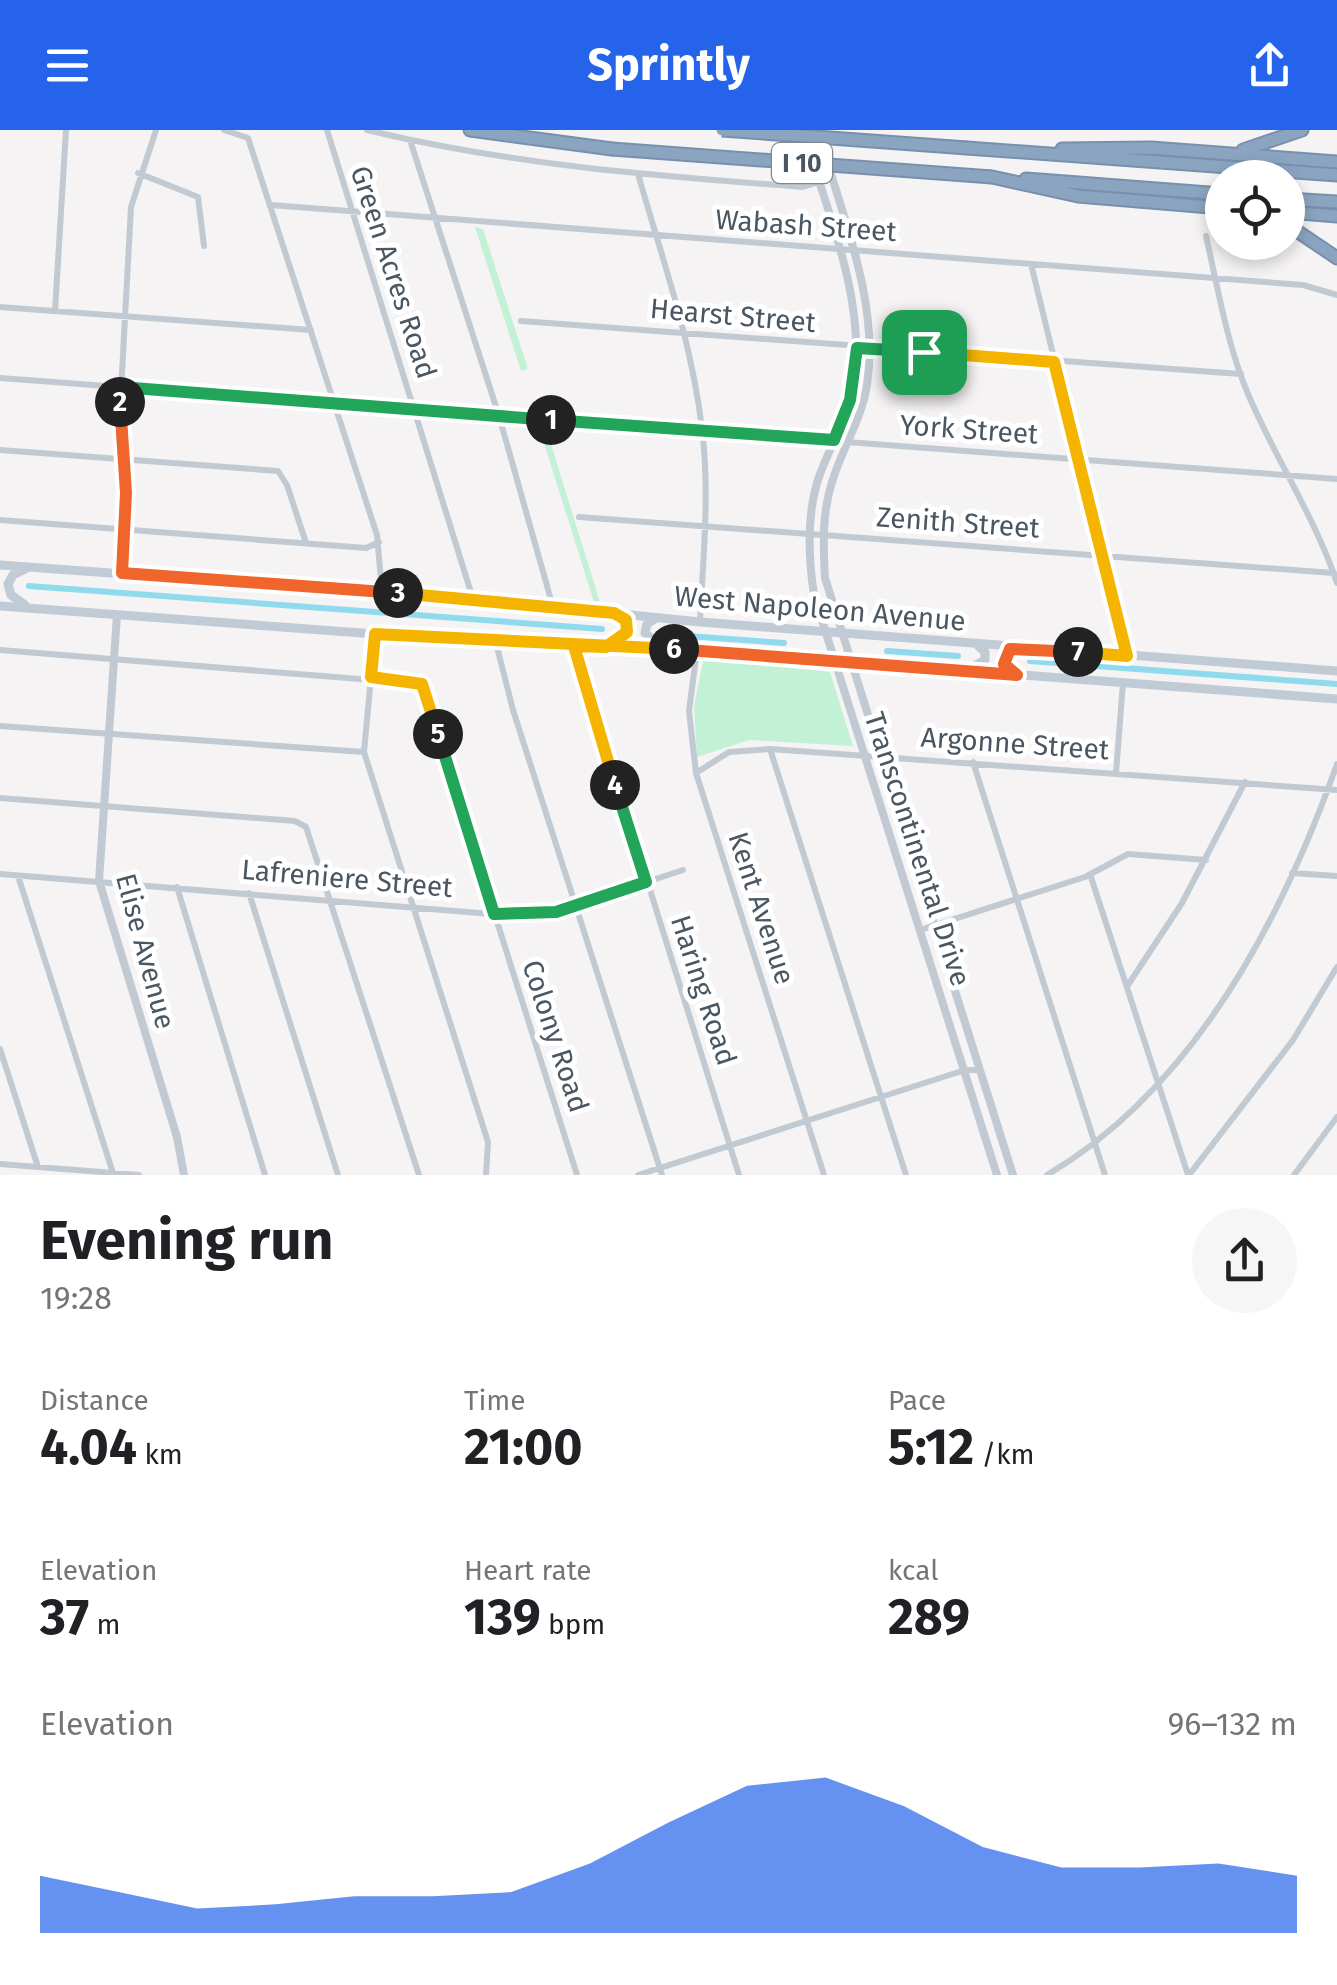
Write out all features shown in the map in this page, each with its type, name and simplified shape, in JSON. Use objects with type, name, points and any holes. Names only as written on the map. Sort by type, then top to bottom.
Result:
[{"type":"highway","name":"I 10","points":[[470,130],[612,149],[1205,193]]},
{"type":"highway","name":"I 10","points":[[722,130],[1337,175]]},
{"type":"highway","points":[[1189,150],[1246,149],[1302,130]]},
{"type":"highway","points":[[1024,152],[1100,146],[1337,162]]},
{"type":"highway","points":[[992,176],[1078,196],[1205,207]]},
{"type":"highway","points":[[1305,200],[1337,202]]},
{"type":"highway","points":[[1305,213],[1337,216]]},
{"type":"highway","points":[[1305,236],[1337,258]]},
{"type":"main road","name":"West Napoleon Avenue","points":[[0,565],[472,599],[700,622],[1337,671]]},
{"type":"main road","points":[[29,567],[14,575],[8,589],[14,599],[33,609]]},
{"type":"main road","name":"West Napoleon Avenue","points":[[0,606],[496,643],[698,650],[1337,699]]},
{"type":"main road","points":[[606,647],[624,637],[628,628],[626,620],[614,613]]},
{"type":"main road","points":[[656,618],[647,624],[645,634],[664,649]]},
{"type":"main road","points":[[962,671],[985,660],[985,652],[975,644]]},
{"type":"main road","points":[[1017,675],[1003,658],[1019,647]]},
{"type":"street","points":[[55,312],[66,130]]},
{"type":"street","points":[[122,573],[125,530],[120,387],[131,207],[138,173],[156,130]]},
{"type":"street","points":[[224,130],[248,138],[379,542],[382,592]]},
{"type":"street","name":"Green Acres Road","points":[[327,130],[472,599]]},
{"type":"street","points":[[367,130],[492,158],[638,174],[803,187],[831,178]]},
{"type":"street","name":"Transcontinental Drive","points":[[802,130],[853,302],[857,348],[850,400],[814,492],[809,534],[814,594],[998,1175]]},
{"type":"street","name":"Transcontinental Drive","points":[[818,130],[865,297],[871,348],[862,410],[832,480],[823,535],[825,578],[1012,1175]]},
{"type":"street","points":[[410,140],[499,416],[554,607]]},
{"type":"street","points":[[138,173],[198,198],[204,246]]},
{"type":"street","points":[[638,174],[683,334],[702,432],[705,526],[700,622]]},
{"type":"street","name":"Wabash Street","points":[[271,206],[1303,285],[1337,295]]},
{"type":"street","points":[[1211,260],[1241,374],[1337,584]]},
{"type":"street","points":[[1031,264],[1127,656]]},
{"type":"street","points":[[0,307],[311,330]]},
{"type":"street","name":"Hearst Street","points":[[521,321],[1241,374]]},
{"type":"street","name":"York Street","points":[[0,378],[1337,480]]},
{"type":"street","points":[[0,450],[278,471],[287,485],[306,543]]},
{"type":"street","name":"Zenith Street","points":[[579,517],[1334,573]]},
{"type":"street","points":[[0,520],[366,548],[379,542]]},
{"type":"street","name":"Elise Avenue","points":[[117,615],[99,882],[184,1175]]},
{"type":"street","points":[[375,634],[364,752],[488,1142],[486,1175]]},
{"type":"street","points":[[496,643],[513,710],[661,1172]]},
{"type":"street","name":"Haring Road","points":[[574,646],[739,1175]]},
{"type":"street","points":[[0,650],[371,677]]},
{"type":"street","name":"Kent Avenue","points":[[698,650],[689,711],[696,773],[824,1175]]},
{"type":"street","name":"Colony Road","points":[[371,677],[419,682],[577,1175]]},
{"type":"street","points":[[1116,773],[1123,683]]},
{"type":"street","points":[[0,726],[364,752]]},
{"type":"street","points":[[770,749],[906,1175]]},
{"type":"street","name":"Argonne Street","points":[[696,773],[730,752],[770,749],[1333,789]]},
{"type":"street","points":[[972,762],[1104,1175]]},
{"type":"street","points":[[1047,1175],[1094,1143],[1158,1082],[1236,976],[1333,789],[1337,764]]},
{"type":"street","points":[[1127,986],[1206,860],[1245,782]]},
{"type":"street","points":[[0,798],[294,821],[306,828],[418,1175]]},
{"type":"street","points":[[920,930],[1090,874],[1112,860],[1136,852],[1206,860]]},
{"type":"street","name":"Lafreniere Street","points":[[0,874],[538,916],[683,870]]},
{"type":"street","points":[[1292,873],[1337,876]]},
{"type":"street","points":[[1090,874],[1188,1175]]},
{"type":"street","points":[[18,876],[114,1173]]},
{"type":"street","points":[[176,888],[265,1175]]},
{"type":"street","points":[[249,892],[338,1175]]},
{"type":"street","points":[[1188,1175],[1294,1040],[1337,967]]},
{"type":"street","points":[[0,1050],[38,1167]]},
{"type":"street","points":[[638,1175],[661,1172],[965,1070],[979,1070]]},
{"type":"street","points":[[1335,1119],[1337,1130]]},
{"type":"street","points":[[1294,1175],[1335,1119]]},
{"type":"street","points":[[993,1161],[1007,1157]]},
{"type":"street","points":[[0,1164],[139,1175]]},
{"type":"green space","points":[[475,227],[483,229],[528,369],[521,371]]},
{"type":"green space","points":[[538,424],[545,425],[600,602],[594,602]]},
{"type":"green space","points":[[704,657],[830,672],[853,746],[749,740],[697,757],[694,706]]},
{"type":"waterway","points":[[29,586],[602,629]]},
{"type":"waterway","points":[[674,635],[784,643]]},
{"type":"waterway","points":[[887,651],[958,656]]},
{"type":"waterway","points":[[1030,661],[1337,684]]},
{"type":"route","points":[[924,352],[857,348],[854,384],[834,440],[120,387],[119,428],[126,493],[122,573],[472,599],[614,613],[624,618],[628,628],[620,640],[606,647],[574,646],[646,882],[556,912],[538,916],[494,914],[422,684],[371,677],[375,634],[496,643],[574,646],[660,648],[698,650],[1017,675],[1008,669],[1003,658],[1010,649],[1019,647],[1127,656],[1054,362],[924,352]]}]
